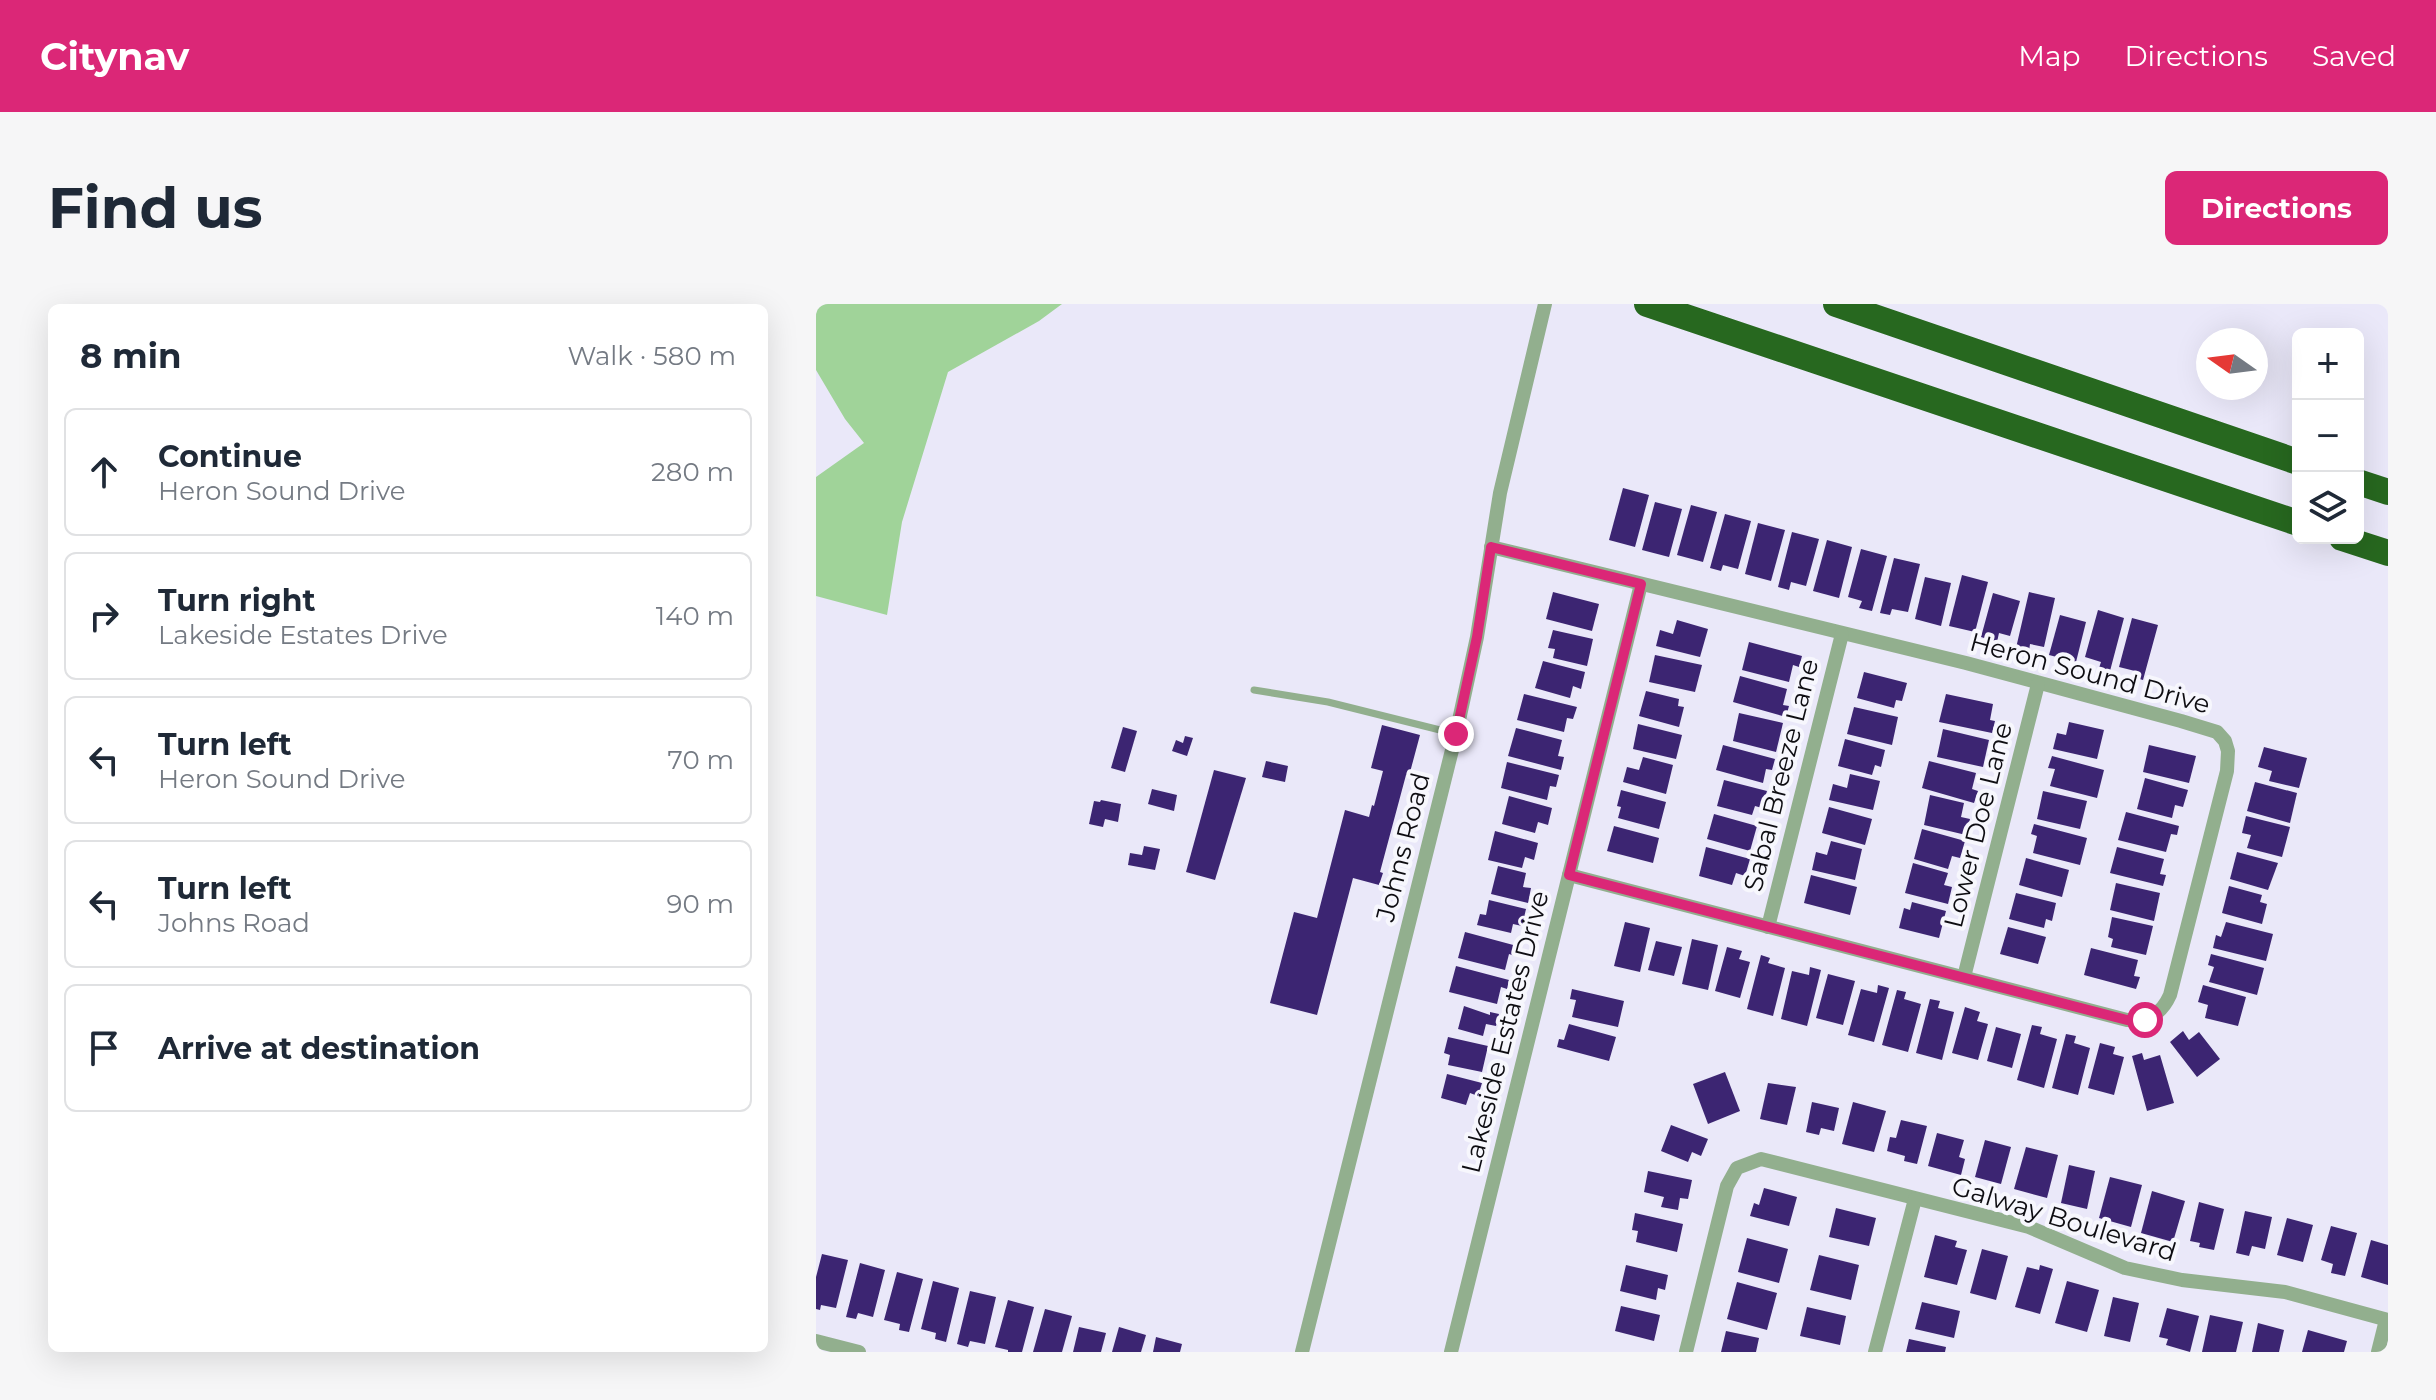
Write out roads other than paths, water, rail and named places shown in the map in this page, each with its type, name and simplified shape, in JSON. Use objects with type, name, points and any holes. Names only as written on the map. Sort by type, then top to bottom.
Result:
[{"type":"highway","points":[[1647,304],[2292,521]]},
{"type":"highway","points":[[1836,304],[2292,460]]},
{"type":"highway","points":[[2364,484],[2388,492]]},
{"type":"highway","points":[[2360,544],[2388,553]]},
{"type":"street","name":"Johns Road","points":[[1302,1352],[1456,734],[1477,637],[1500,493],[1545,304]]},
{"type":"street","name":"Heron Sound Drive","points":[[1491,547],[1966,663],[2217,732],[2225,741],[2228,751],[2223,786],[2170,995],[2164,1008],[2145,1020],[2127,1020],[1569,875]]},
{"type":"street","name":"Lakeside Estates Drive","points":[[1451,1352],[1641,584]]},
{"type":"street","name":"Sabal Breeze Lane","points":[[1768,927],[1842,634]]},
{"type":"street","name":"Lower Doe Lane","points":[[1964,977],[2038,684]]},
{"type":"street","name":"Galway Boulevard","points":[[1686,1352],[1727,1186],[1737,1168],[1761,1159],[2029,1227],[2125,1268],[2182,1280],[2285,1292],[2387,1320]]},
{"type":"street","name":"Galway Boulevard","points":[[1875,1352],[1915,1199]]},
{"type":"street","points":[[2378,1352],[2387,1320]]},
{"type":"street","points":[[816,1341],[859,1352]]},
{"type":"lane","points":[[1254,690],[1328,702],[1456,734]]}]
